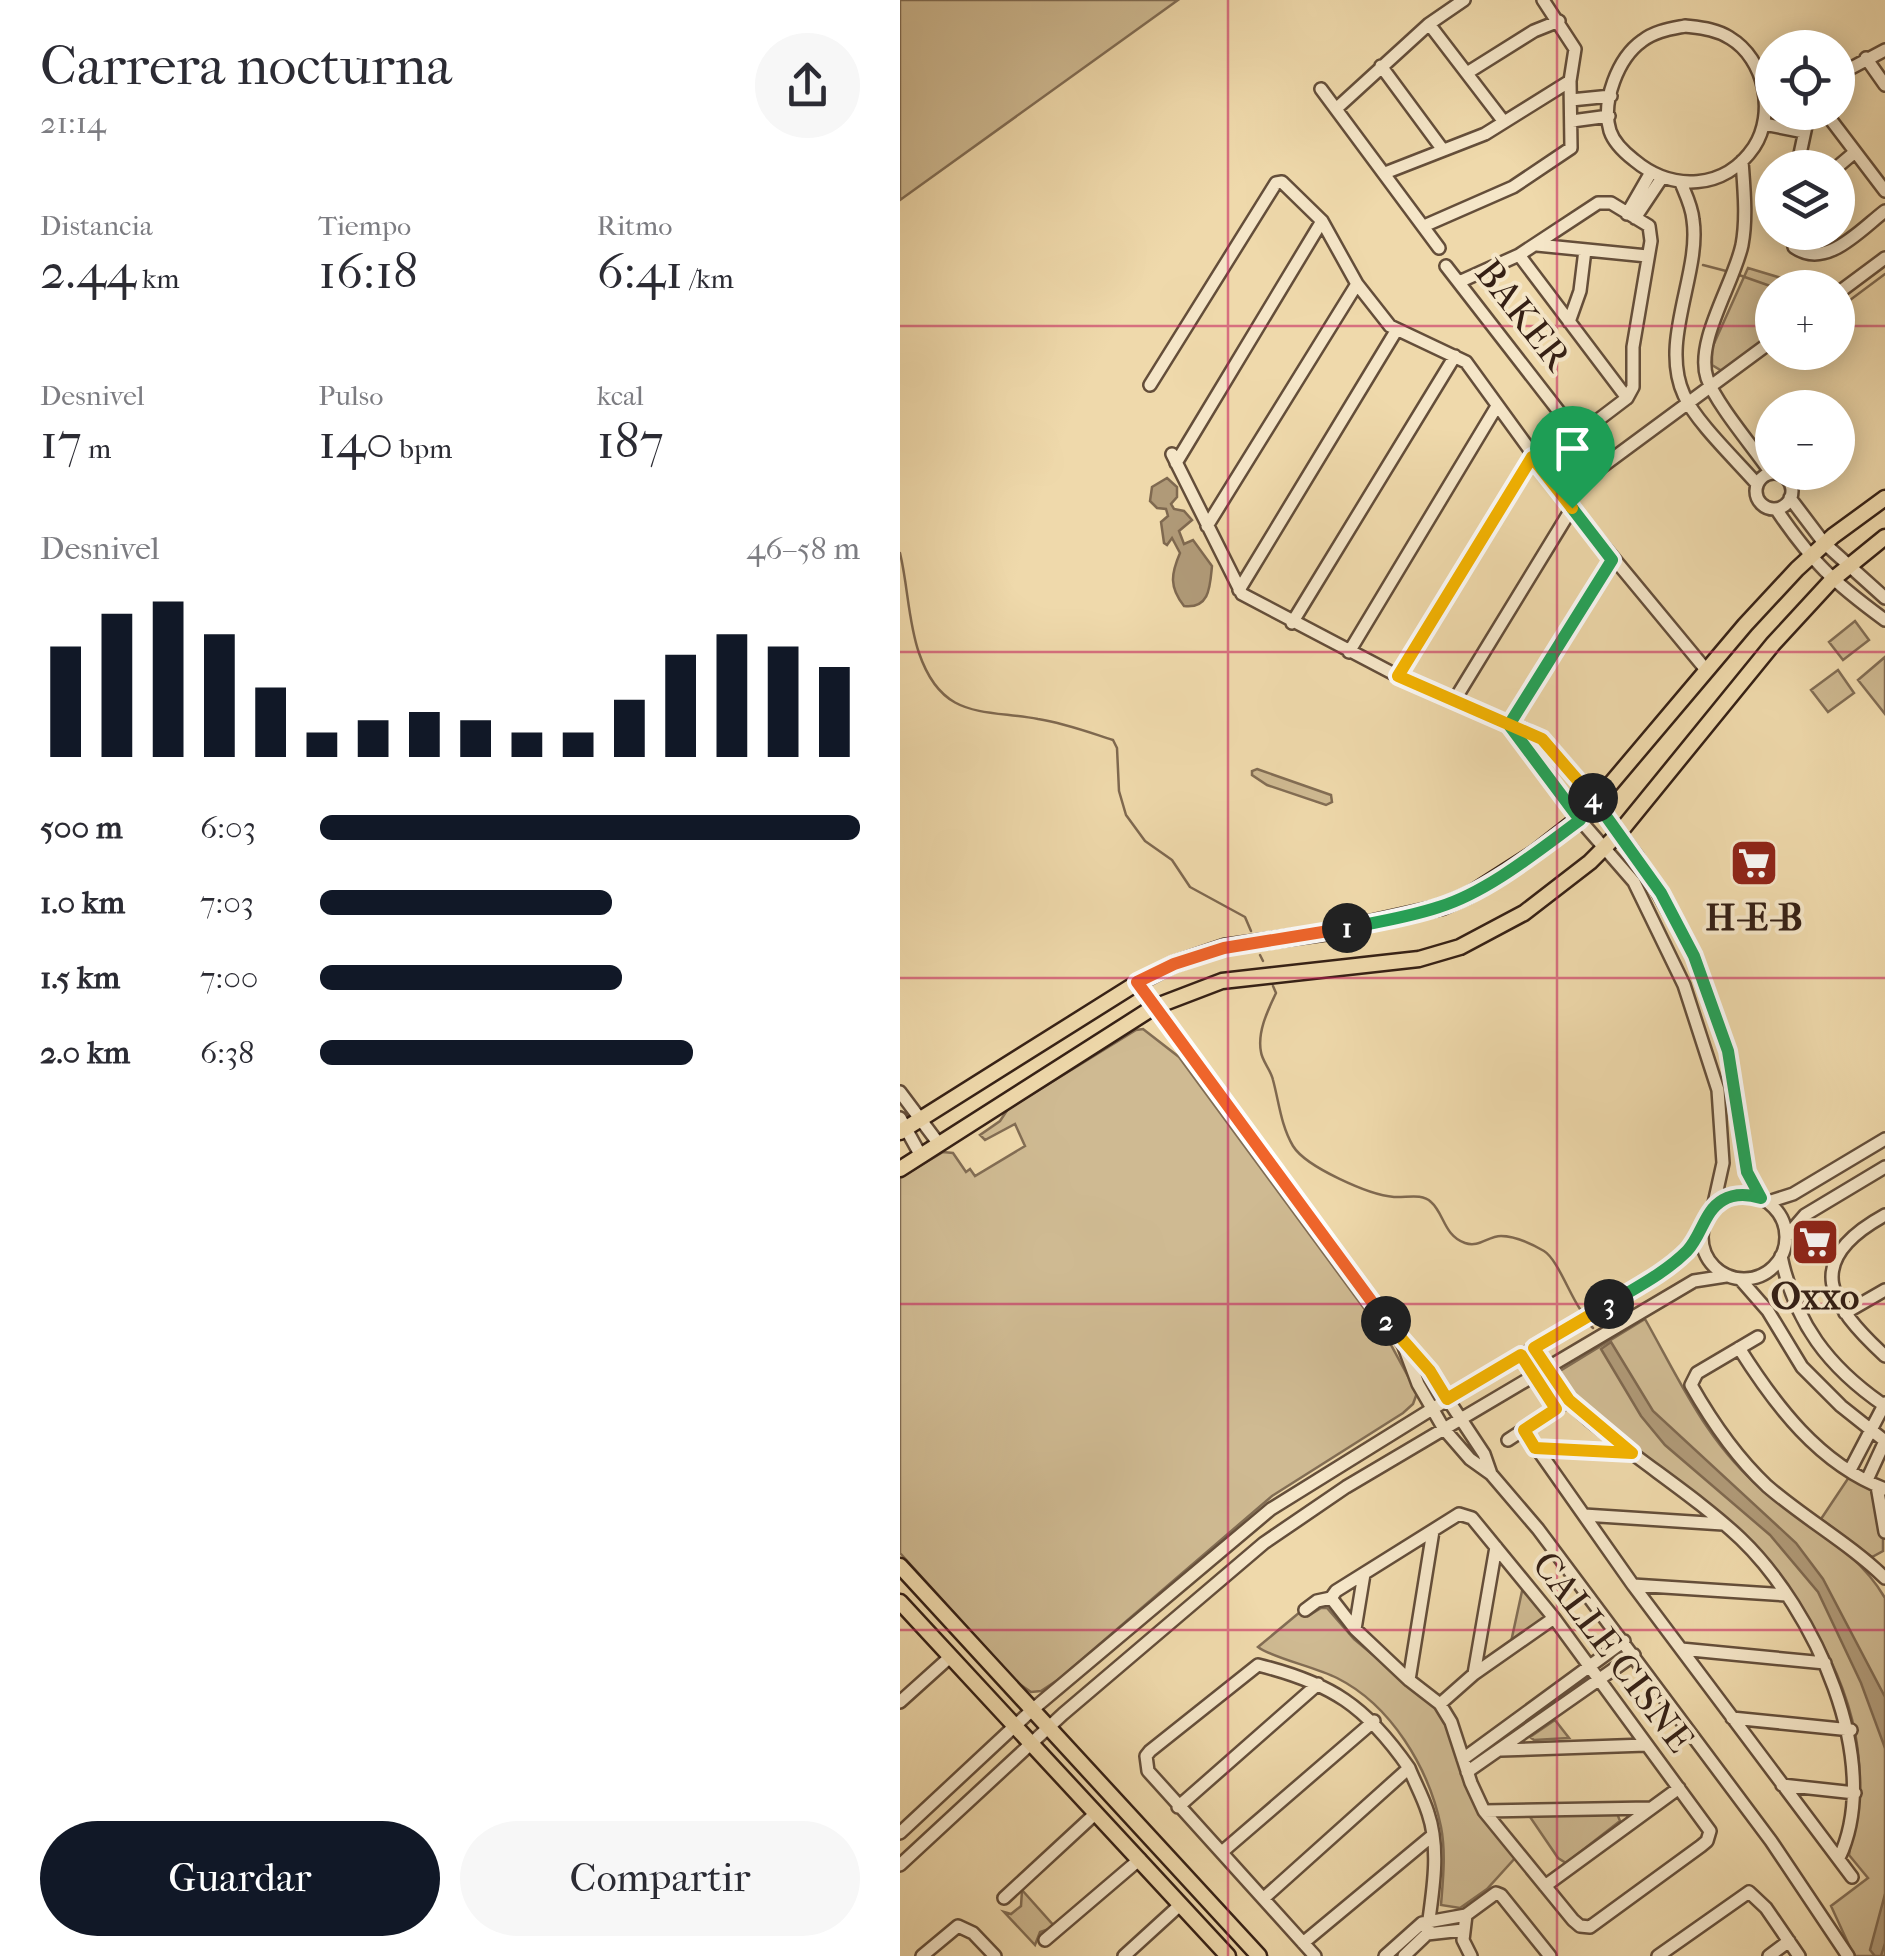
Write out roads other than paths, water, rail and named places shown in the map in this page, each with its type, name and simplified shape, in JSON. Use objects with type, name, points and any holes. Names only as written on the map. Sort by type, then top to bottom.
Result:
[{"type":"main road","points":[[902,1126],[921,1119],[1137,982],[1174,964],[1224,948],[1329,932],[1442,907],[1536,852],[1580,820],[1745,625],[1809,557],[1885,498]]},
{"type":"main road","points":[[900,1169],[1154,1007],[1222,981],[1418,959],[1460,947],[1524,913],[1620,832],[1739,683],[1832,580],[1885,537]]},
{"type":"main road","points":[[900,1566],[1259,1956]]},
{"type":"main road","points":[[902,1607],[1140,1859],[1222,1954]]},
{"type":"street","points":[[1337,108],[1429,24],[1464,0]]},
{"type":"street","points":[[1424,226],[1513,187],[1568,153],[1572,141],[1570,81],[1575,48],[1543,0]]},
{"type":"street","points":[[1467,73],[1534,31],[1559,21]]},
{"type":"street","points":[[1429,24],[1504,122]]},
{"type":"street","points":[[1755,64],[1750,55],[1721,34],[1686,26],[1662,30],[1627,54],[1613,83],[1609,129],[1616,142],[1656,176],[1682,183],[1714,179],[1742,161],[1762,130]]},
{"type":"street","points":[[1855,65],[1885,50]]},
{"type":"street","points":[[1866,58],[1885,85]]},
{"type":"street","points":[[1381,66],[1443,150]]},
{"type":"street","points":[[1385,173],[1484,134],[1570,81]]},
{"type":"street","points":[[1321,89],[1439,248]]},
{"type":"street","points":[[1571,100],[1611,96]]},
{"type":"street","points":[[1572,121],[1609,116]]},
{"type":"street","points":[[1794,130],[1804,132],[1801,150]]},
{"type":"street","points":[[1855,152],[1885,190]]},
{"type":"street","points":[[1742,161],[1745,225],[1736,270],[1706,350],[1705,366],[1712,388],[1755,451]]},
{"type":"street","points":[[1631,216],[1656,176]]},
{"type":"street","points":[[1150,384],[1276,183],[1282,182],[1322,221],[1357,284],[1396,330],[1466,362],[1532,457],[1612,560],[1707,672]]},
{"type":"street","points":[[1682,183],[1694,232],[1676,365],[1689,404],[1755,482]]},
{"type":"street","points":[[1459,282],[1519,255],[1598,203],[1612,203],[1649,226],[1652,232],[1633,347],[1633,387],[1627,398],[1578,436]]},
{"type":"street","points":[[1855,232],[1885,211]]},
{"type":"street","points":[[1322,221],[1174,459],[1240,592],[1348,652],[1526,730],[1550,746],[1620,832],[1661,893],[1694,956],[1717,1016],[1734,1086],[1747,1172],[1764,1200],[1779,1214],[1786,1237]]},
{"type":"street","points":[[1536,245],[1648,256]]},
{"type":"street","points":[[1570,322],[1580,291],[1585,250]]},
{"type":"street","points":[[1801,250],[1814,256],[1830,250]]},
{"type":"street","points":[[1519,255],[1627,398]]},
{"type":"street","points":[[1855,280],[1885,258]]},
{"type":"street","name":"BAKER","points":[[1446,266],[1588,449]]},
{"type":"street","points":[[1208,526],[1357,284]]},
{"type":"street","points":[[1240,592],[1396,330]]},
{"type":"street","points":[[1596,471],[1755,354]]},
{"type":"street","points":[[1292,622],[1455,356]]},
{"type":"street","points":[[1348,652],[1498,406]]},
{"type":"street","points":[[1398,676],[1532,457]]},
{"type":"street","points":[[1758,490],[1760,502],[1776,509],[1809,557],[1832,580],[1885,620]]},
{"type":"street","points":[[1789,490],[1790,498],[1824,544],[1885,598]]},
{"type":"street","points":[[1776,509],[1790,498]]},
{"type":"street","points":[[1454,701],[1572,508]]},
{"type":"street","points":[[1509,725],[1612,560]]},
{"type":"street","points":[[900,1833],[1032,1710],[1249,1526],[1432,1408],[1659,1274],[1686,1252],[1702,1231],[1723,1162],[1718,1090],[1684,984],[1634,882],[1580,820],[1509,725]]},
{"type":"street","points":[[1137,982],[1403,1344],[1430,1371],[1484,1454],[1491,1474]]},
{"type":"street","points":[[1718,1090],[1734,1086]]},
{"type":"street","points":[[900,1092],[939,1144]]},
{"type":"street","points":[[902,1126],[921,1156]]},
{"type":"street","points":[[1712,1208],[1735,1195],[1764,1200],[1793,1194],[1885,1139]]},
{"type":"street","points":[[1850,1470],[1885,1405],[1813,1339],[1790,1293],[1781,1256],[1786,1237],[1804,1215],[1885,1167]]},
{"type":"street","points":[[1885,1215],[1854,1237],[1831,1270],[1831,1291],[1845,1314],[1885,1356]]},
{"type":"street","points":[[1702,1231],[1706,1258],[1733,1277],[1768,1311],[1802,1367],[1885,1441],[1876,1485],[1885,1532]]},
{"type":"street","points":[[900,1865],[1048,1727],[1264,1543],[1346,1487],[1694,1281],[1761,1276],[1781,1256]]},
{"type":"street","points":[[1845,1314],[1885,1290]]},
{"type":"street","points":[[1758,1337],[1690,1381],[1711,1420],[1765,1484],[1844,1541],[1885,1578]]},
{"type":"street","points":[[1403,1344],[1412,1372],[1444,1429],[1470,1460],[1491,1474],[1624,1641],[1795,1874],[1842,1954]]},
{"type":"street","points":[[1534,1348],[1569,1400],[1723,1524],[1755,1554],[1786,1595],[1825,1663],[1851,1730],[1855,1793],[1848,1836],[1839,1858]]},
{"type":"street","points":[[1740,1348],[1775,1403],[1796,1426],[1850,1470],[1876,1485]]},
{"type":"street","points":[[1521,1355],[1556,1409]]},
{"type":"street","points":[[1508,1440],[1569,1400]]},
{"type":"street","points":[[1524,1430],[1633,1584],[1852,1877]]},
{"type":"street","points":[[1535,1448],[1632,1453]]},
{"type":"street","name":"CALLE CISNE","points":[[1306,1610],[1317,1601],[1331,1598],[1336,1591],[1432,1531],[1463,1514],[1472,1518],[1554,1618],[1708,1826],[1707,1841],[1586,1928],[1545,1886]]},
{"type":"street","points":[[1584,1516],[1723,1524]]},
{"type":"street","points":[[1249,1526],[1264,1543]]},
{"type":"street","points":[[1409,1680],[1432,1531]]},
{"type":"street","points":[[1474,1674],[1496,1547]]},
{"type":"street","points":[[1355,1630],[1364,1574]]},
{"type":"street","points":[[1633,1584],[1786,1595]]},
{"type":"street","points":[[1331,1598],[1355,1630],[1440,1704],[1452,1722],[1484,1811],[1545,1886],[1678,1788]]},
{"type":"street","points":[[1146,1612],[1163,1628]]},
{"type":"street","points":[[1440,1704],[1474,1674],[1554,1618]]},
{"type":"street","points":[[1468,1772],[1502,1750],[1594,1673],[1624,1641]]},
{"type":"street","points":[[1682,1649],[1825,1663]]},
{"type":"street","points":[[1463,1758],[1594,1673],[1634,1655]]},
{"type":"street","points":[[900,1702],[950,1657]]},
{"type":"street","points":[[1315,1956],[1178,1807],[1146,1764],[1150,1751],[1252,1667],[1273,1669],[1341,1696],[1374,1721],[1409,1768],[1429,1814],[1433,1836],[1432,1902],[1421,1944]]},
{"type":"street","points":[[1178,1807],[1318,1684]]},
{"type":"street","points":[[1732,1718],[1851,1730]]},
{"type":"street","points":[[1222,1852],[1374,1721]]},
{"type":"street","points":[[1502,1750],[1646,1744]]},
{"type":"street","points":[[1264,1898],[1409,1768]]},
{"type":"street","points":[[1782,1785],[1855,1793]]},
{"type":"street","points":[[1484,1811],[1650,1808]]},
{"type":"street","points":[[1004,1898],[1096,1814]]},
{"type":"street","points":[[1304,1943],[1433,1836]]},
{"type":"street","points":[[1046,1940],[1140,1859]]},
{"type":"street","points":[[1658,1956],[1749,1892],[1766,1908],[1799,1956]]},
{"type":"street","points":[[1385,1956],[1429,1919],[1466,1915],[1492,1894],[1501,1895],[1550,1956]]},
{"type":"street","points":[[1124,1956],[1181,1904]]},
{"type":"street","points":[[1466,1915],[1463,1940],[1471,1956]]},
{"type":"street","points":[[922,1956],[955,1926],[968,1928],[994,1956]]},
{"type":"street","points":[[1404,1956],[1421,1944],[1463,1930]]},
{"type":"street","points":[[1769,1956],[1789,1941]]},
{"type":"waterway","points":[[1703,265],[1730,272]]},
{"type":"waterway","points":[[1855,296],[1885,274]]},
{"type":"waterway","points":[[1739,275],[1755,281]]},
{"type":"waterway","points":[[900,553],[915,641],[928,675],[939,690],[966,707],[1048,721],[1113,740],[1126,815],[1145,841],[1172,860],[1190,887],[1245,917],[1251,931]]},
{"type":"waterway","points":[[1260,955],[1263,961]]},
{"type":"waterway","points":[[1273,986],[1276,993],[1262,1029],[1261,1052],[1272,1076],[1286,1130],[1300,1154],[1339,1179],[1370,1191],[1427,1199],[1448,1230],[1465,1243],[1506,1236],[1539,1248],[1554,1261],[1580,1309]]},
{"type":"place","name":"H-E-B","points":[[1754,863]]},
{"type":"place","name":"Oxxo","points":[[1815,1242]]}]
